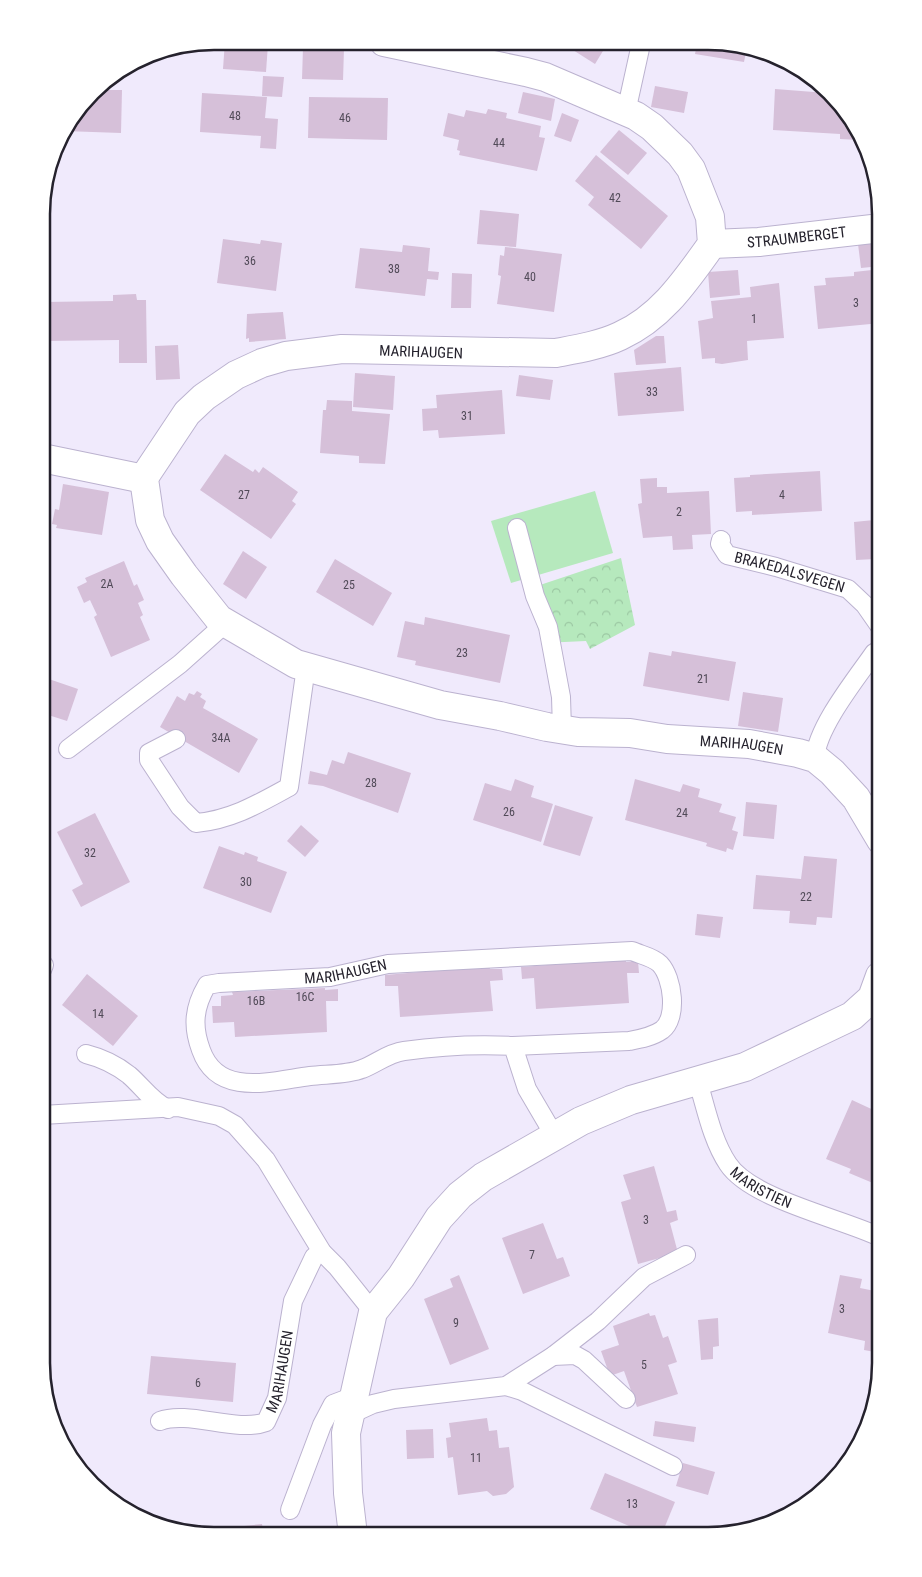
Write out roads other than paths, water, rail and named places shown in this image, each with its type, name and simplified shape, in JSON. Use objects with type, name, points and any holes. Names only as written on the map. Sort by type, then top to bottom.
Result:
[{"type":"street","points":[[428,50],[545,77],[626,112],[652,127],[680,154],[691,169],[710,217],[712,244]]},
{"type":"street","name":"STRAUMBERGET","points":[[712,244],[759,242],[872,229]]},
{"type":"street","name":"MARIHAUGEN","points":[[712,244],[679,289],[658,312],[619,337],[578,349],[556,354],[342,349],[286,356],[262,363],[236,375],[204,397],[187,412],[144,479],[150,520],[160,540],[184,575],[219,619],[296,664],[331,672],[440,705],[562,729],[749,744],[798,752],[814,758],[832,772],[856,798],[872,826]]},
{"type":"street","points":[[50,460],[144,479]]},
{"type":"street","points":[[352,1527],[348,1493],[346,1433],[373,1312],[401,1277],[439,1218],[460,1195],[483,1177],[554,1135],[631,1100],[698,1082],[744,1067],[852,1016],[872,1009]]},
{"type":"lane","points":[[626,112],[640,50]]},
{"type":"lane","points":[[517,528],[535,596],[548,627],[561,697],[562,729]]},
{"type":"lane","name":"BRAKEDALSVEGEN","points":[[721,540],[720,544],[727,555],[776,567],[848,589],[865,605],[872,615]]},
{"type":"lane","points":[[68,749],[180,664],[227,622]]},
{"type":"lane","points":[[814,758],[821,737],[834,710],[872,656]]},
{"type":"lane","points":[[176,739],[149,754],[149,760],[180,807],[196,823],[237,815],[289,787],[306,667]]},
{"type":"lane","name":"MARIHAUGEN","points":[[632,951],[654,959],[661,965],[668,978],[671,1014],[668,1024],[662,1030],[647,1038],[629,1041],[513,1046],[483,1044],[402,1051],[362,1069],[247,1085],[220,1076],[204,1060],[196,1036],[194,1021],[198,1000],[207,985],[330,977],[388,964],[632,951]]},
{"type":"lane","points":[[513,1046],[528,1089],[554,1135]]},
{"type":"lane","points":[[86,1054],[105,1059],[128,1075],[160,1106],[168,1109]]},
{"type":"lane","name":"MARISTIEN","points":[[698,1082],[721,1151],[736,1175],[754,1187],[793,1204],[854,1224],[872,1233]]},
{"type":"lane","points":[[50,1116],[178,1107],[219,1116],[236,1125],[266,1160],[322,1252],[338,1267],[373,1312]]},
{"type":"lane","name":"MARIHAUGEN","points":[[160,1421],[196,1420],[246,1425],[266,1422],[277,1398],[292,1301],[314,1257],[322,1252]]},
{"type":"lane","points":[[506,1386],[553,1356],[598,1321],[644,1277],[686,1255]]},
{"type":"lane","points":[[553,1356],[575,1355],[584,1360],[626,1399]]},
{"type":"lane","points":[[290,1510],[322,1425],[333,1404],[352,1406],[373,1404],[394,1399],[506,1386],[522,1391],[673,1466]]}]
